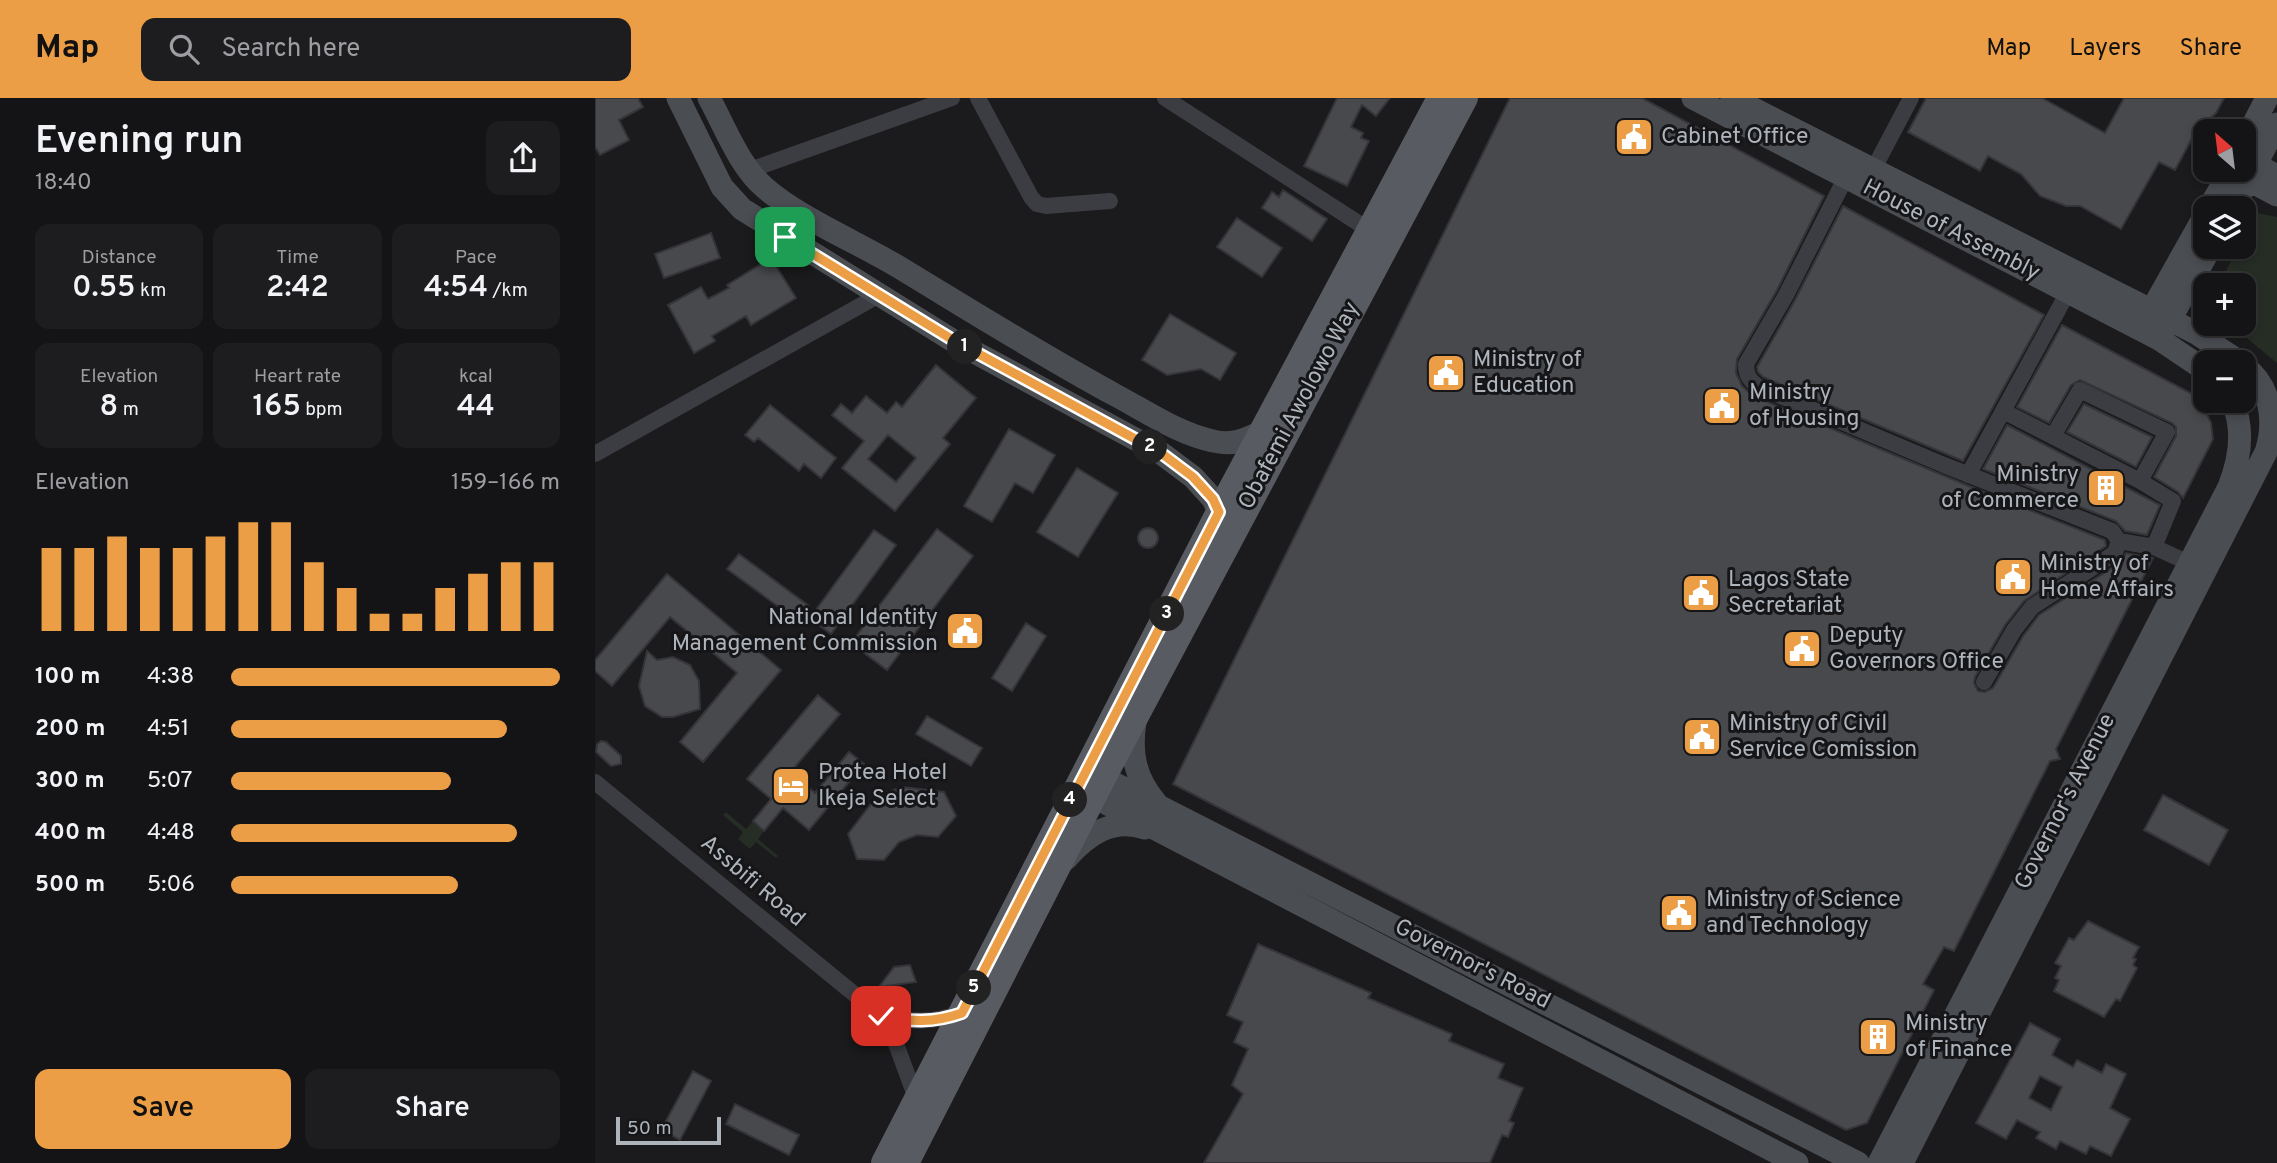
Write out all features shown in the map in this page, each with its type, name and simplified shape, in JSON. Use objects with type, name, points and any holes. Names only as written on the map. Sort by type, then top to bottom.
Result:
[{"type":"main road","name":"Obafemi Awolowo Way","points":[[884,1163],[962,1013],[1089,783],[1219,512],[1369,230],[1458,100]]},
{"type":"main road","name":"Obafemi Awolowo Way","points":[[906,1163],[1057,869],[1089,783],[1136,718],[1458,100]]},
{"type":"street","points":[[678,98],[722,187],[743,209],[953,340],[1161,453],[1193,477],[1213,499],[1219,512]]},
{"type":"street","points":[[709,98],[750,170],[764,188],[801,211],[900,268],[1034,351],[1174,426],[1212,441],[1231,444],[1242,442],[1263,431]]},
{"type":"street","points":[[750,170],[952,98]]},
{"type":"street","points":[[978,98],[1037,204],[1046,206],[1110,201]]},
{"type":"street","name":"House of Assembly","points":[[1693,98],[2068,292],[2155,325],[2196,333],[2221,350]]},
{"type":"street","name":"House of Assembly","points":[[1732,98],[2113,291],[2193,359]]},
{"type":"street","points":[[1873,170],[1911,98]]},
{"type":"street","points":[[2256,120],[2267,98]]},
{"type":"street","points":[[1172,100],[1369,230]]},
{"type":"street","points":[[2256,151],[2277,124]]},
{"type":"street","points":[[2256,172],[2277,176]]},
{"type":"street","points":[[1846,177],[1786,295],[1746,364],[1749,380],[1765,390],[1968,475],[2112,531],[2119,541],[2154,547],[2189,563]]},
{"type":"street","points":[[2256,179],[2277,195]]},
{"type":"street","points":[[2219,196],[2231,182]]},
{"type":"street","points":[[2155,325],[2169,278],[2193,236]]},
{"type":"street","points":[[2155,325],[2202,259]]},
{"type":"street","points":[[2113,291],[2145,292],[2169,278]]},
{"type":"street","points":[[1968,475],[2068,292]]},
{"type":"street","points":[[595,454],[881,294]]},
{"type":"street","name":"House of Assembly","points":[[2256,377],[2270,393],[2271,445]]},
{"type":"street","points":[[2053,436],[2080,390],[2167,432],[2140,481]]},
{"type":"street","points":[[1124,432],[1137,407]]},
{"type":"street","points":[[2003,411],[2140,481],[2173,501],[2172,510],[2154,547]]},
{"type":"street","name":"Governor's Avenue","points":[[1879,1163],[2229,487],[2236,468],[2240,437],[2235,413]]},
{"type":"street","name":"Governor's Avenue","points":[[1902,1163],[2271,445]]},
{"type":"street","points":[[1984,682],[2014,630],[2032,607],[2115,553],[2119,541]]},
{"type":"street","points":[[1136,718],[1132,747],[1135,768],[1144,789],[1160,808]]},
{"type":"street","name":"Assbifi Road","points":[[595,782],[881,1016]]},
{"type":"street","name":"Governor's Road","points":[[1089,783],[1160,808],[1858,1163]]},
{"type":"street","name":"Governor's Road","points":[[1089,783],[1164,834],[1797,1163]]},
{"type":"street","points":[[1057,869],[1076,847],[1103,828],[1139,825],[1164,834]]},
{"type":"street","points":[[881,1016],[922,1021],[945,1019],[962,1013]]},
{"type":"street","points":[[881,1016],[900,1052],[917,1101]]},
{"type":"shaded area","points":[[2258,213],[2277,217],[2277,363],[2244,336],[2256,336],[2256,273],[2225,273],[2232,259],[2256,259]]},
{"type":"shaded area","points":[[726,812],[746,829],[753,821],[764,831],[758,839],[778,856],[776,858],[756,842],[750,849],[738,839],[743,832],[723,815]]},
{"type":"building","points":[[595,98],[638,98],[643,107],[619,120],[629,140],[600,155],[595,147]]},
{"type":"building","points":[[1337,98],[1390,98],[1376,116],[1362,105],[1351,127],[1363,133],[1361,138],[1369,141],[1347,186],[1304,166]]},
{"type":"building","name":"Lagos State Secretariat","points":[[1510,98],[1642,98],[1824,196],[1777,290],[1737,359],[1736,373],[1742,386],[1753,396],[2105,540],[2106,546],[2024,601],[2005,625],[1975,677],[1974,683],[1978,691],[1985,692],[1993,688],[2023,636],[2039,615],[2121,562],[2126,553],[2153,558],[2056,749],[2060,759],[2050,761],[1954,951],[1944,947],[1923,984],[1934,990],[1867,1123],[1846,1130],[1173,784]]},
{"type":"building","points":[[1926,98],[2042,98],[2105,133],[2124,98],[2224,98],[2209,119],[2193,119],[2193,137],[2175,170],[2159,162],[2121,229],[2080,206],[2066,206],[2040,196],[2021,174],[1988,156],[1980,171],[1908,132]]},
{"type":"building","points":[[1283,190],[1327,219],[1312,241],[1262,208],[1272,192],[1279,197]]},
{"type":"building","points":[[1843,206],[2044,315],[1963,461],[1763,377],[1758,372],[1757,367]]},
{"type":"building","points":[[1237,218],[1282,248],[1262,277],[1217,247]]},
{"type":"building","points":[[711,233],[720,258],[664,278],[655,254]]},
{"type":"building","points":[[771,258],[796,298],[751,325],[746,316],[712,336],[715,341],[694,353],[668,305],[701,287],[708,299],[729,288],[727,285]]},
{"type":"building","points":[[1170,314],[1236,353],[1220,380],[1201,369],[1167,375],[1142,360]]},
{"type":"building","points":[[2062,325],[2193,394],[2193,413],[2206,413],[2213,439],[2183,498],[2154,477],[2176,436],[2176,427],[2172,423],[2080,380],[2071,385],[2049,423],[2017,407]]},
{"type":"building","points":[[936,365],[976,398],[943,438],[950,444],[895,511],[842,468],[864,441],[832,415],[841,404],[852,413],[866,396],[887,413],[896,402],[902,407]],"holes":[[[888,435],[916,458],[896,482],[868,459]]]},
{"type":"building","points":[[2084,404],[2152,437],[2136,467],[2067,432]]},
{"type":"building","points":[[770,405],[836,458],[821,478],[804,464],[799,471],[758,438],[754,442],[745,435]]},
{"type":"building","points":[[2007,425],[2160,505],[2147,535],[2125,531],[2116,521],[1983,469]]},
{"type":"building","points":[[1009,429],[1055,455],[1033,493],[1015,483],[992,522],[964,506]]},
{"type":"building","points":[[1077,468],[1118,493],[1078,557],[1037,532]]},
{"type":"building","points":[[1148,528],[1155,531],[1158,538],[1155,545],[1148,548],[1141,545],[1138,538],[1141,531]]},
{"type":"building","points":[[937,529],[973,556],[887,670],[851,643]]},
{"type":"building","points":[[874,530],[896,545],[831,634],[810,618]]},
{"type":"building","points":[[739,554],[809,606],[798,621],[727,569]]},
{"type":"building","points":[[667,574],[781,670],[703,762],[680,742],[737,673],[670,617],[612,686],[595,671],[595,660]]},
{"type":"building","points":[[1026,623],[1046,636],[1012,691],[992,678]]},
{"type":"building","points":[[647,651],[657,660],[673,657],[690,665],[699,681],[700,709],[673,717],[662,717],[645,706],[639,686]]},
{"type":"building","points":[[818,695],[840,714],[794,768],[800,773],[796,777],[815,793],[849,752],[864,764],[809,830],[783,808],[764,831],[753,821],[771,799],[747,779]]},
{"type":"building","points":[[927,716],[982,748],[971,766],[916,734]]},
{"type":"building","points":[[606,742],[621,756],[621,764],[611,766],[596,752],[597,744]]},
{"type":"building","points":[[902,787],[944,792],[956,816],[938,837],[917,835],[899,842],[884,860],[857,859],[848,834],[877,796]]},
{"type":"building","points":[[2163,795],[2228,830],[2209,865],[2144,830]]},
{"type":"building","points":[[2088,921],[2139,947],[2133,958],[2136,959],[2133,965],[2137,968],[2120,1001],[2116,999],[2104,1017],[2054,991],[2059,980],[2055,978],[2061,966],[2055,963],[2069,938],[2074,940]]},
{"type":"building","points":[[1258,944],[1371,993],[1368,998],[1452,1034],[1449,1041],[1504,1064],[1498,1078],[1523,1088],[1509,1121],[1514,1123],[1508,1137],[1502,1135],[1490,1163],[1204,1163],[1243,1094],[1232,1085],[1248,1049],[1234,1042],[1243,1022],[1227,1015]]},
{"type":"building","points":[[910,965],[916,982],[879,987],[894,967]]},
{"type":"building","points":[[2030,1023],[2060,1039],[2052,1055],[2073,1067],[2077,1060],[2102,1073],[2106,1064],[2126,1074],[2110,1108],[2130,1119],[2111,1156],[2090,1146],[2086,1154],[2060,1141],[2056,1149],[2036,1138],[2040,1132],[2017,1120],[2006,1139],[1976,1123]],"holes":[[[2040,1076],[2062,1087],[2051,1110],[2029,1098]]]},
{"type":"building","points":[[693,1071],[711,1081],[680,1140],[661,1130]]},
{"type":"building","points":[[735,1104],[799,1135],[789,1155],[726,1124]]},
{"type":"place","name":"Cabinet Office","points":[[1634,137]]},
{"type":"place","name":"Ministry of Education","points":[[1446,373]]},
{"type":"place","name":"Ministry of Housing","points":[[1722,406]]},
{"type":"place","name":"Ministry of Commerce","points":[[2106,488]]},
{"type":"place","name":"Ministry of Home Affairs","points":[[2013,577]]},
{"type":"place","name":"Lagos State Secretariat","points":[[1701,593]]},
{"type":"place","name":"National Identity Management Commission","points":[[965,631]]},
{"type":"place","name":"Deputy Governors Office","points":[[1802,649]]},
{"type":"place","name":"Ministry of Civil Service Comission","points":[[1702,737]]},
{"type":"place","name":"Protea Hotel Ikeja Select","points":[[791,786]]},
{"type":"place","name":"Ministry of Science and Technology","points":[[1679,913]]},
{"type":"place","name":"Ministry of Finance","points":[[1878,1037]]},
{"type":"route","points":[[785,237],[953,340],[1161,453],[1193,477],[1213,499],[1219,512],[962,1013],[945,1019],[922,1021],[881,1016]]}]
